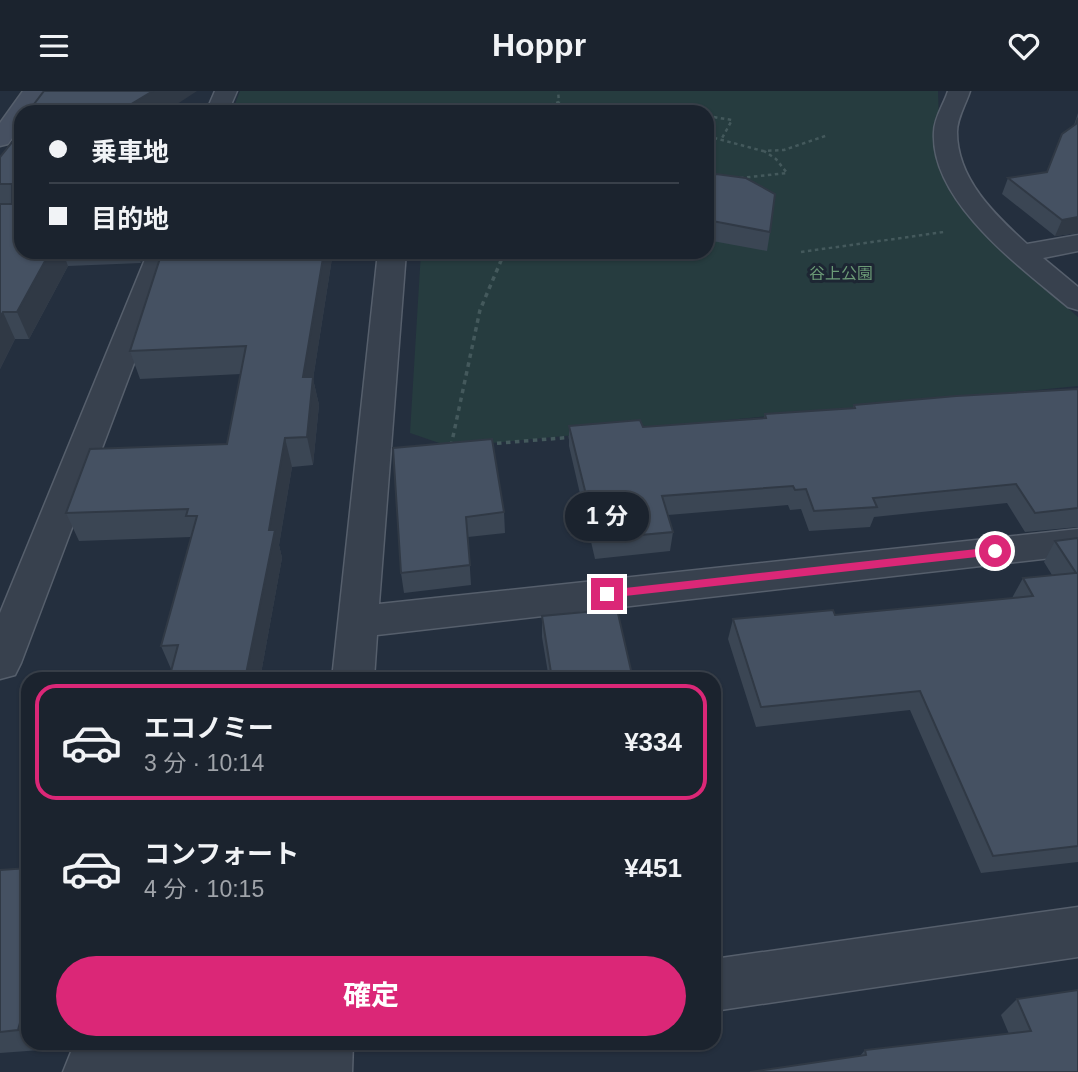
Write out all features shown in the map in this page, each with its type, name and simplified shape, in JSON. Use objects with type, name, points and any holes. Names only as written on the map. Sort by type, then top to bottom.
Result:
[{"type":"street","points":[[959,91],[944,131],[953,173],[993,224],[1078,301]]},
{"type":"street","points":[[0,139],[14,119]]},
{"type":"street","points":[[1023,253],[1078,243]]},
{"type":"street","points":[[0,663],[159,259]]},
{"type":"street","points":[[354,672],[391,259]]},
{"type":"street","points":[[358,622],[1078,542]]},
{"type":"street","points":[[721,984],[1078,932]]},
{"type":"street","points":[[91,1072],[257,1050]]},
{"type":"street","points":[[324,1072],[326,1050]]},
{"type":"path","points":[[549,105],[559,102],[558,91]]},
{"type":"path","points":[[714,117],[732,120],[721,140]]},
{"type":"path","points":[[763,151],[784,150],[828,135]]},
{"type":"path","points":[[714,138],[763,151],[776,159],[787,173],[731,180]]},
{"type":"path","points":[[801,252],[993,224]]},
{"type":"path","points":[[372,453],[451,447],[480,310],[502,259]]},
{"type":"path","points":[[479,445],[576,436]]},
{"type":"green space","name":"谷上公園","points":[[240,91],[938,91],[940,155],[955,199],[996,244],[1078,317],[1078,386],[451,447],[410,433],[421,259],[714,259],[714,105],[235,105]]},
{"type":"building","points":[[44,91],[153,91],[130,105],[33,105]]},
{"type":"building","points":[[1078,118],[1078,217],[1062,220],[1008,178],[1047,172],[1062,134],[1076,124]]},
{"type":"building","points":[[14,140],[14,259],[46,259],[17,312],[3,312],[0,317],[0,204],[12,204],[12,184],[0,184],[0,157]]},
{"type":"building","points":[[714,174],[746,178],[775,194],[770,232],[714,221]]},
{"type":"building","points":[[160,259],[323,259],[303,377],[313,377],[307,437],[285,438],[269,530],[275,530],[246,672],[171,672],[178,645],[161,646],[197,516],[186,516],[188,509],[66,513],[90,449],[227,444],[246,346],[130,351]]},
{"type":"building","points":[[1078,389],[1078,508],[1035,513],[1016,484],[873,498],[877,507],[814,511],[806,489],[795,490],[793,486],[662,496],[673,532],[597,539],[569,426],[640,420],[643,427],[766,418],[765,414],[855,408],[854,405],[956,396]]},
{"type":"building","points":[[492,439],[504,512],[466,517],[470,565],[401,573],[393,448]]},
{"type":"building","points":[[1078,538],[1078,846],[993,856],[920,691],[761,707],[733,619],[833,610],[835,615],[1033,596],[1023,578],[1076,573],[1055,541]]},
{"type":"building","points":[[617,609],[631,672],[551,672],[542,616]]},
{"type":"building","points":[[21,868],[21,1019],[18,1030],[0,1032],[0,870]]},
{"type":"building","points":[[1078,990],[1078,1072],[750,1072],[866,1055],[865,1050],[1031,1031],[1017,999]]},
{"type":"route","points":[[607,594],[995,551]]}]
